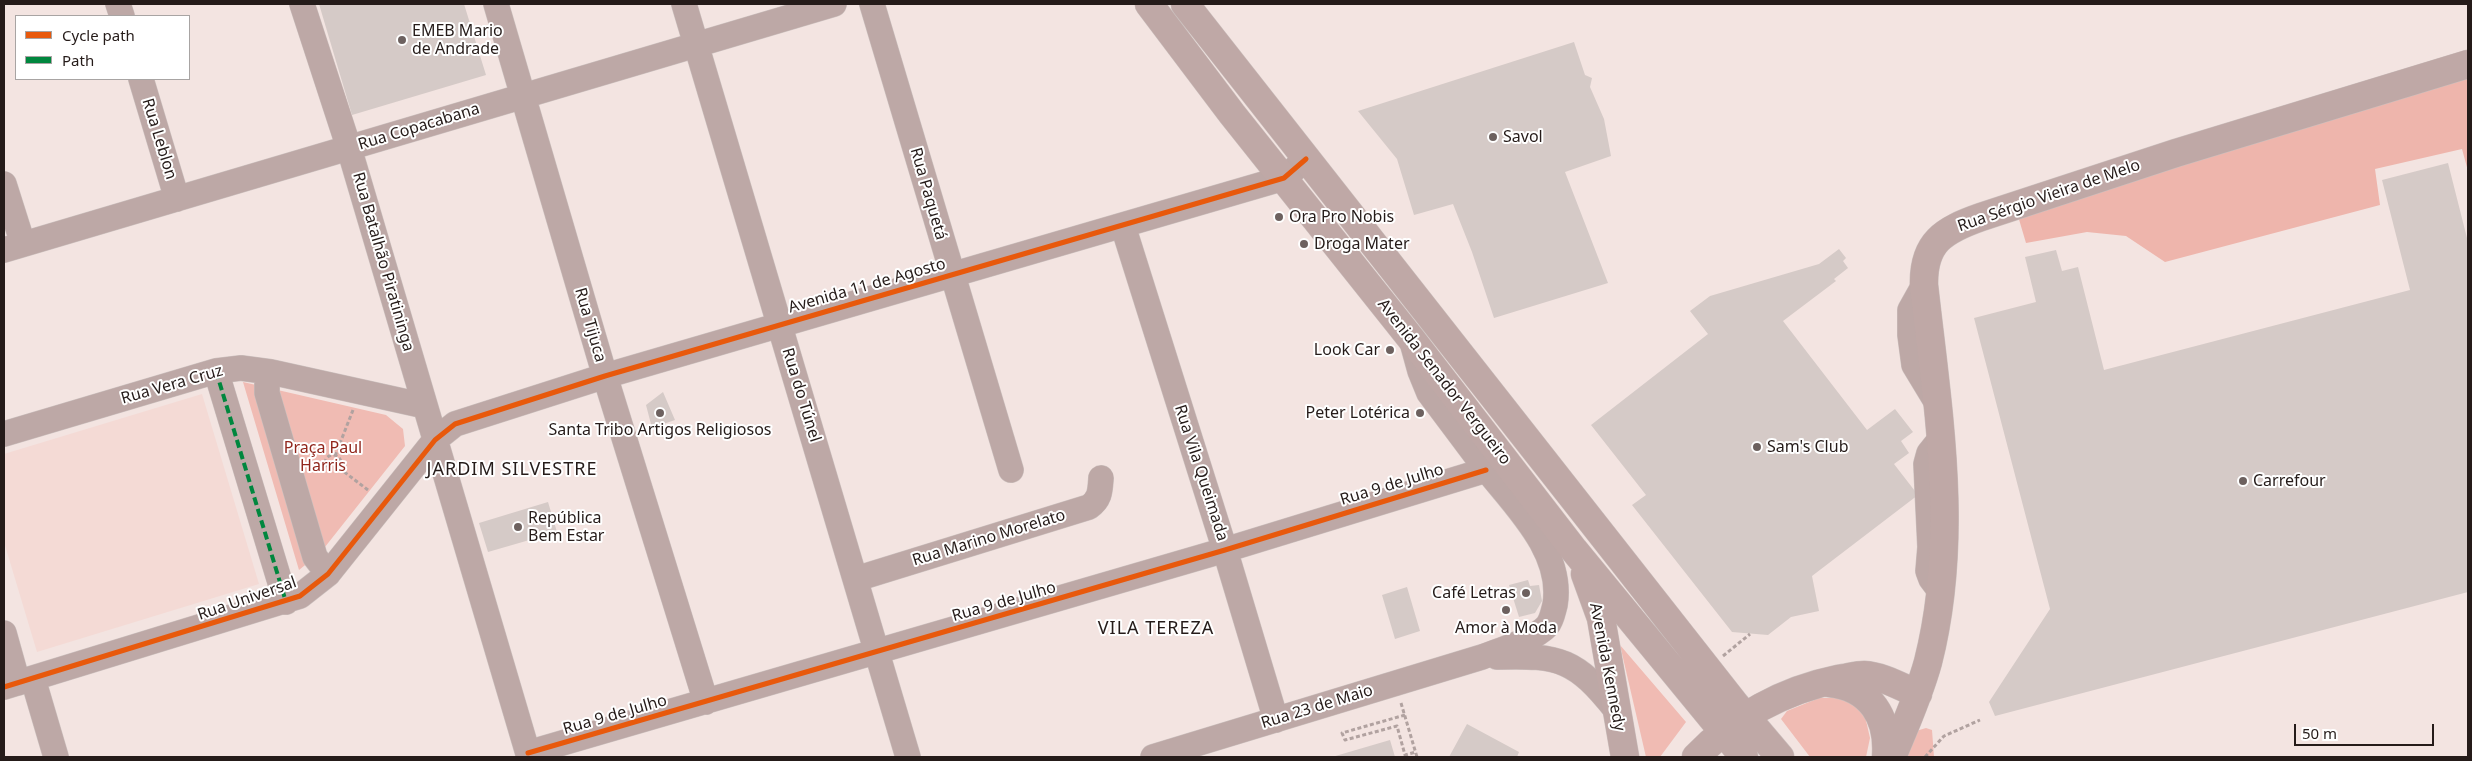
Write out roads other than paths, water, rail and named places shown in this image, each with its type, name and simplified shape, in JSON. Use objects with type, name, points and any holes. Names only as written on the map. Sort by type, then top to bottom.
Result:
[{"type":"main road","name":"Avenida Senador Vergueiro","points":[[1149,4],[1232,114],[1412,340],[1574,550],[1734,724],[1780,757]]},
{"type":"main road","name":"Avenida Senador Vergueiro","points":[[1185,4],[1707,669],[1734,724],[1744,757]]},
{"type":"main road","name":"Rua Sérgio Vieira de Melo","points":[[1892,757],[1918,694],[1932,645],[1946,532],[1941,438],[1924,285],[1925,267],[1931,249],[1942,236],[1962,224],[2176,152],[2468,64]]},
{"type":"main road","name":"Avenida Kennedy","points":[[1574,550],[1588,579],[1601,618],[1625,757]]},
{"type":"main road","points":[[1696,757],[1734,724],[1774,700],[1822,683],[1863,675],[1879,677],[1918,694]]},
{"type":"main road","points":[[1822,683],[1851,687],[1869,700],[1881,721],[1886,741],[1886,757]]},
{"type":"street","name":"Rua Batalhão Piratininga","points":[[302,4],[349,148],[425,406]]},
{"type":"street","name":"Rua Tijuca","points":[[496,4],[605,376],[706,702]]},
{"type":"street","name":"Rua do Túnel","points":[[684,4],[908,757]]},
{"type":"street","name":"Rua Copacabana","points":[[13,247],[834,4]]},
{"type":"street","name":"Rua Paquetá","points":[[872,4],[1011,470]]},
{"type":"street","name":"Rua Leblon","points":[[141,80],[177,198]]},
{"type":"street","name":"Avenida 11 de Agosto","points":[[435,440],[455,424],[605,376],[1284,178],[1306,159]]},
{"type":"street","points":[[4,184],[13,247]]},
{"type":"street","name":"Rua Vila Queimada","points":[[1123,226],[1225,550],[1276,720]]},
{"type":"street","points":[[1412,340],[1420,371],[1429,393],[1486,470]]},
{"type":"street","name":"Rua Vera Cruz","points":[[4,434],[216,371],[241,368],[271,372],[425,406]]},
{"type":"street","points":[[216,371],[286,602]]},
{"type":"street","points":[[271,372],[267,384],[267,393],[315,557],[328,574]]},
{"type":"street","points":[[425,406],[528,755]]},
{"type":"street","name":"Rua Universal","points":[[18,683],[286,602],[308,591],[328,574],[435,440]]},
{"type":"street","name":"Rua 9 de Julho","points":[[528,755],[1225,550],[1486,470]]},
{"type":"street","name":"Rua 23 de Maio","points":[[1153,757],[1482,657],[1538,632],[1547,626],[1553,614],[1556,591],[1545,551],[1525,518],[1486,470]]},
{"type":"street","name":"Rua Marino Morelato","points":[[856,579],[1089,508],[1097,501],[1100,494],[1101,478]]},
{"type":"street","points":[[4,633],[18,683],[56,757]]},
{"type":"street","name":"Rua 23 de Maio","points":[[1482,657],[1533,656],[1566,663],[1588,678],[1616,710]]},
{"type":"place","name":"EMEB Mario de Andrade","points":[[402,40]]},
{"type":"place","name":"Savol","points":[[1493,137]]},
{"type":"place","name":"Ora Pro Nobis","points":[[1279,217]]},
{"type":"place","name":"Droga Mater","points":[[1304,244]]},
{"type":"place","name":"Look Car","points":[[1390,350]]},
{"type":"place","name":"Santa Tribo Artigos Religiosos","points":[[660,413]]},
{"type":"place","name":"Peter Lotérica","points":[[1420,413]]},
{"type":"place","name":"Sam's Club","points":[[1757,447]]},
{"type":"place","name":"Carrefour","points":[[2243,481]]},
{"type":"place","name":"República Bem Estar","points":[[518,527]]},
{"type":"place","name":"Café Letras","points":[[1526,593]]},
{"type":"place","name":"Amor à Moda","points":[[1506,610]]},
{"type":"district","name":"JARDIM SILVESTRE","points":[[512,470]]},
{"type":"district","name":"VILA TEREZA","points":[[1156,629]]},
{"type":"park label","name":"Praça Paul Harris","points":[[323,457]]}]
